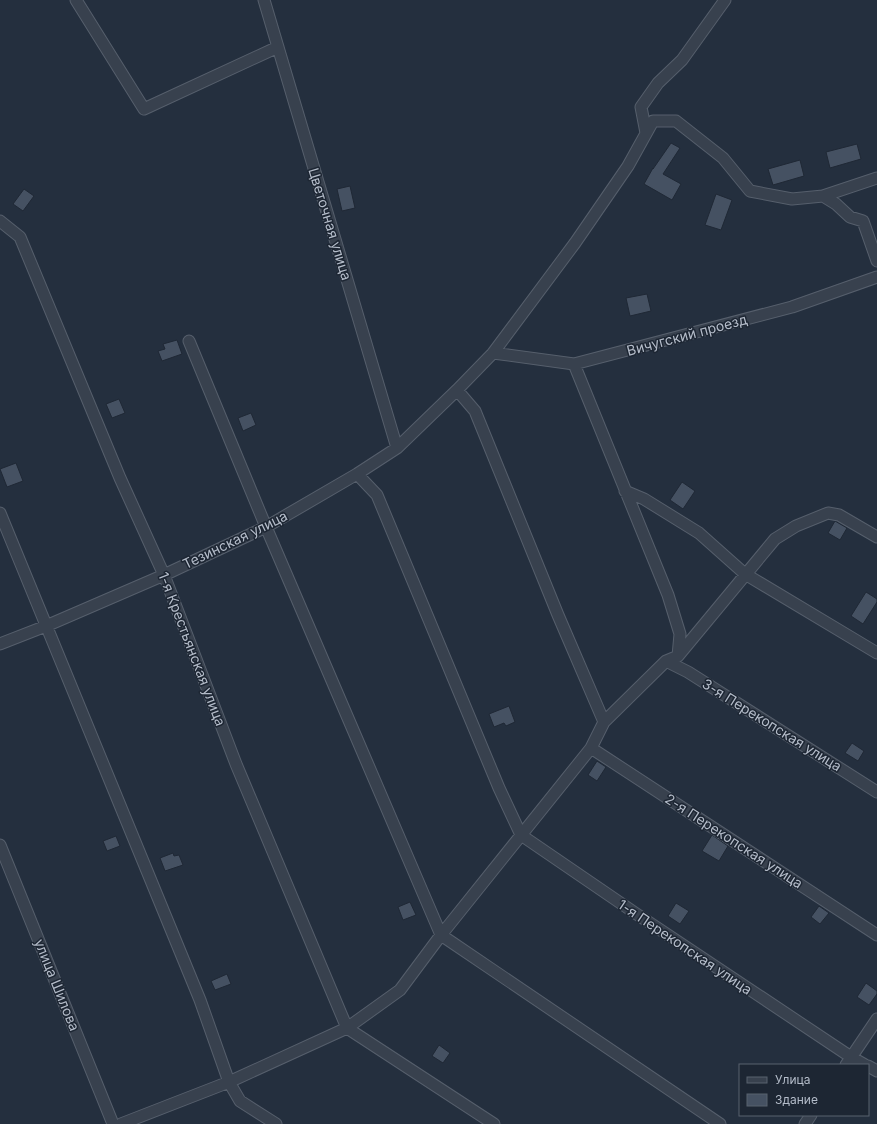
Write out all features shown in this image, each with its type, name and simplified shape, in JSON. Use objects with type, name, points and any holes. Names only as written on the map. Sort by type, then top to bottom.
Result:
[{"type":"street","points":[[76,0],[144,109],[278,47]]},
{"type":"street","name":"Цветочная улица","points":[[264,0],[397,448]]},
{"type":"street","points":[[646,133],[641,107],[658,83],[682,60],[725,0]]},
{"type":"street","name":"Тезинская улица","points":[[0,644],[46,626],[164,575],[266,528],[357,474],[397,448],[458,390],[493,353],[579,236],[628,166],[653,121],[676,121],[723,158],[750,191],[792,199],[823,196]]},
{"type":"street","points":[[823,196],[877,178]]},
{"type":"street","points":[[823,196],[836,204],[850,217],[863,221],[877,261]]},
{"type":"street","name":"1-я Крестьянская улица","points":[[0,220],[20,237],[120,478],[164,575],[236,764],[348,1028]]},
{"type":"street","name":"Вичугский проезд","points":[[493,353],[574,364],[792,306],[877,277]]},
{"type":"street","points":[[189,341],[266,528],[441,935],[720,1124]]},
{"type":"street","points":[[574,364],[668,595],[680,634],[678,656]]},
{"type":"street","points":[[458,390],[474,411],[604,722]]},
{"type":"street","points":[[357,474],[377,495],[499,788],[521,835]]},
{"type":"street","points":[[625,491],[644,499],[699,533],[745,574],[877,653]]},
{"type":"street","points":[[0,513],[200,1000],[230,1082],[240,1101],[276,1124]]},
{"type":"street","points":[[121,1124],[230,1082],[348,1028],[400,990],[441,935],[591,748],[604,722],[666,661],[678,656],[775,539],[796,526],[828,513],[839,515],[877,537]]},
{"type":"street","name":"3-я Перекопская улица","points":[[666,661],[688,672],[877,792]]},
{"type":"street","name":"2-я Перекопская улица","points":[[591,748],[877,935]]},
{"type":"street","name":"1-я Перекопская улица","points":[[521,835],[848,1061],[861,1064]]},
{"type":"street","name":"улица Шилова","points":[[0,845],[113,1124]]},
{"type":"street","points":[[848,1061],[877,1020]]},
{"type":"street","points":[[348,1028],[494,1124]]},
{"type":"building","points":[[671,143],[680,148],[663,174],[681,184],[672,200],[644,184],[653,168]]},
{"type":"building","points":[[857,144],[861,159],[830,168],[826,152]]},
{"type":"building","points":[[800,160],[804,176],[773,185],[768,169]]},
{"type":"building","points":[[350,186],[355,208],[342,211],[337,189]]},
{"type":"building","points":[[24,189],[34,196],[23,211],[13,204]]},
{"type":"building","points":[[716,194],[732,200],[721,230],[705,225]]},
{"type":"building","points":[[647,294],[651,311],[630,316],[626,298]]},
{"type":"building","points":[[177,340],[182,354],[162,361],[158,351],[165,349],[163,344]]},
{"type":"building","points":[[119,399],[125,413],[112,418],[106,404]]},
{"type":"building","points":[[251,413],[256,425],[243,431],[238,418]]},
{"type":"building","points":[[16,463],[23,481],[7,487],[0,469]]},
{"type":"building","points":[[682,482],[695,491],[683,509],[670,500]]},
{"type":"building","points":[[835,521],[847,528],[840,540],[828,533]]},
{"type":"building","points":[[866,592],[877,599],[877,602],[863,624],[851,616]]},
{"type":"building","points":[[509,706],[515,722],[506,726],[504,723],[494,727],[489,714]]},
{"type":"building","points":[[852,743],[864,751],[858,761],[845,753]]},
{"type":"building","points":[[597,761],[606,767],[597,781],[588,775]]},
{"type":"building","points":[[712,835],[728,846],[719,861],[702,851]]},
{"type":"building","points":[[116,836],[120,846],[107,851],[103,841]]},
{"type":"building","points":[[173,853],[174,856],[179,855],[183,865],[165,871],[160,858]]},
{"type":"building","points":[[410,902],[416,915],[403,920],[398,907]]},
{"type":"building","points":[[676,903],[689,911],[680,924],[668,916]]},
{"type":"building","points":[[819,906],[829,913],[820,924],[811,917]]},
{"type":"building","points":[[227,974],[231,984],[215,990],[211,981]]},
{"type":"building","points":[[866,983],[877,991],[877,994],[869,1005],[857,997]]},
{"type":"building","points":[[439,1045],[450,1053],[443,1063],[432,1056]]}]
